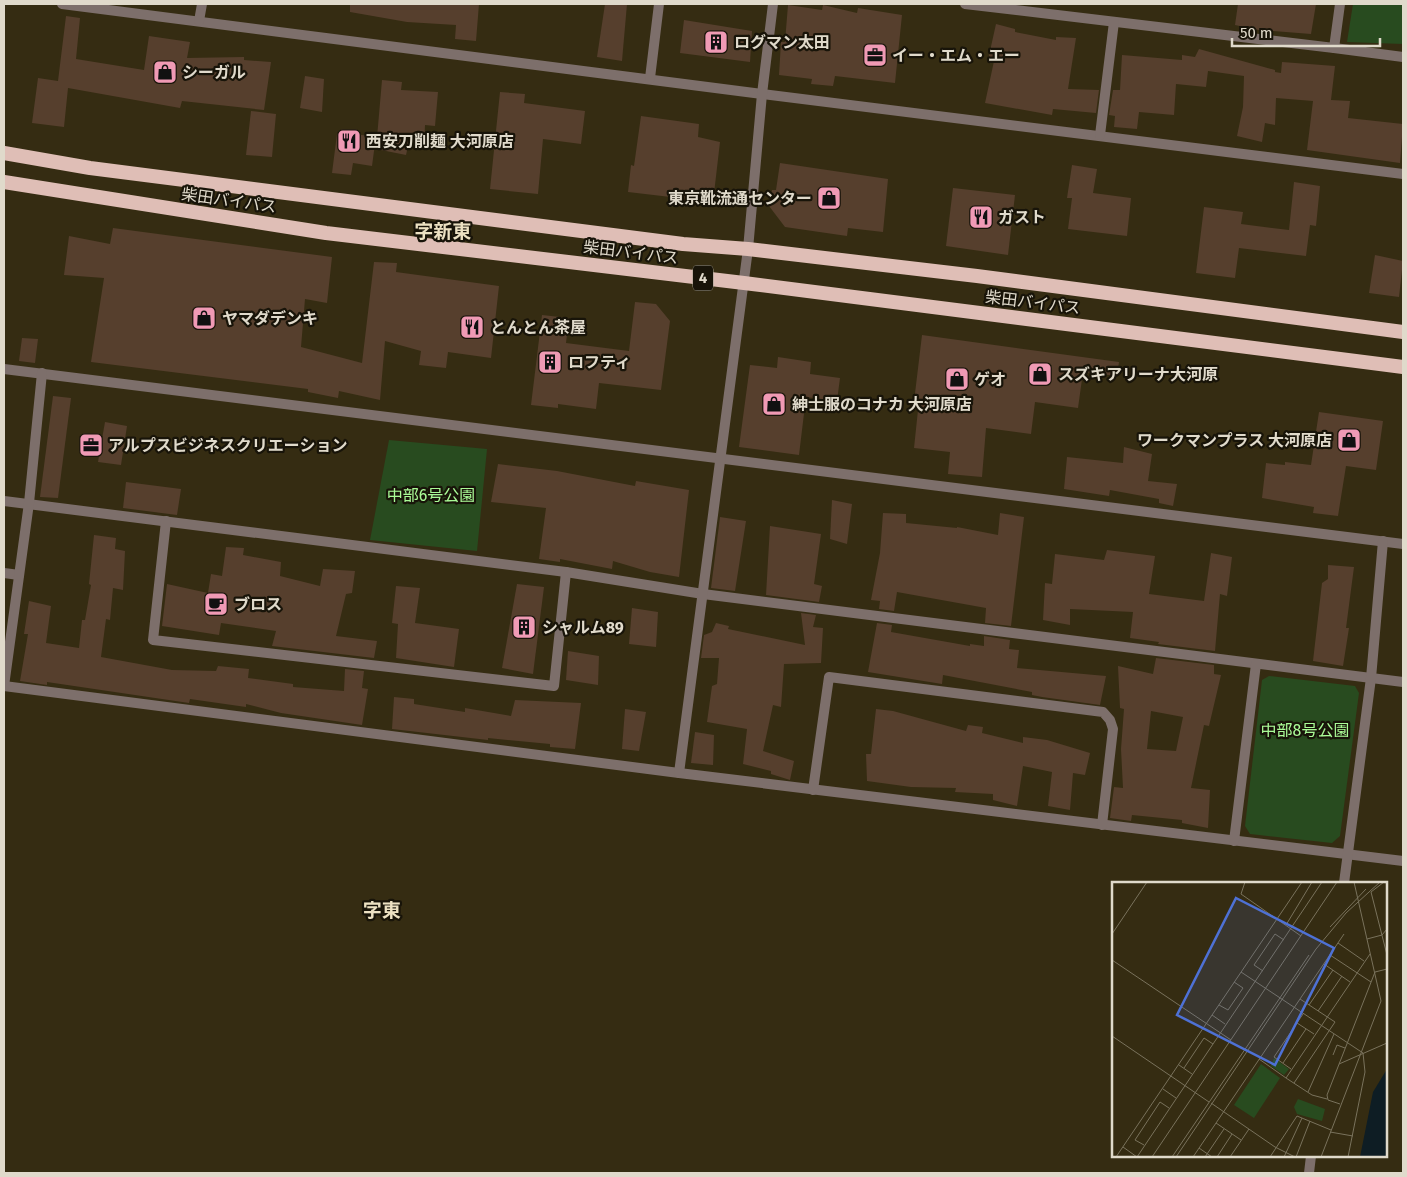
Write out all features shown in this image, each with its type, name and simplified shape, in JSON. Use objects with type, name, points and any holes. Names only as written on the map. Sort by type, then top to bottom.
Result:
[{"type":"highway","name":"柴田バイパス","points":[[4,153],[90,168],[683,244],[748,249],[977,276],[1403,332]]},
{"type":"highway","name":"柴田バイパス","points":[[4,182],[326,233],[744,283],[1403,367]]},
{"type":"street","points":[[62,4],[91,5],[200,21],[762,94],[1403,174]]},
{"type":"street","points":[[200,21],[202,4]]},
{"type":"street","points":[[650,78],[659,4]]},
{"type":"street","points":[[679,773],[744,283],[762,94],[773,4]]},
{"type":"street","points":[[965,4],[1403,57]]},
{"type":"street","points":[[1334,48],[1340,4]]},
{"type":"street","points":[[1100,135],[1114,22]]},
{"type":"street","points":[[4,369],[1403,544]]},
{"type":"street","points":[[42,373],[29,503],[4,686],[813,790],[1403,861]]},
{"type":"street","points":[[4,500],[566,572],[703,594],[1403,682]]},
{"type":"street","points":[[166,521],[153,640],[554,686],[566,572]]},
{"type":"street","points":[[1344,882],[1372,678],[1383,541]]},
{"type":"street","points":[[4,573],[19,575]]},
{"type":"street","points":[[1234,841],[1256,664]]},
{"type":"street","points":[[813,790],[828,677],[1103,712],[1110,720],[1113,729],[1102,825]]},
{"type":"street","points":[[1309,1173],[1311,1157]]},
{"type":"green space","points":[[1353,4],[1403,4],[1403,44],[1347,42]]},
{"type":"green space","name":"中部6号公園","points":[[389,440],[487,449],[477,551],[370,540]]},
{"type":"green space","name":"中部8号公園","points":[[1269,676],[1355,686],[1359,693],[1340,836],[1332,843],[1250,834],[1245,826],[1262,680]]},
{"type":"building","points":[[350,4],[479,4],[476,41],[455,39],[456,25],[407,22],[350,12]]},
{"type":"building","points":[[605,4],[627,4],[622,61],[597,57]]},
{"type":"building","points":[[1238,4],[1316,4],[1311,34],[1259,30],[1235,25]]},
{"type":"building","points":[[788,5],[822,10],[823,5],[857,13],[858,8],[902,15],[895,83],[835,76],[833,86],[811,84],[812,79],[779,75],[781,42],[785,42]]},
{"type":"building","points":[[66,16],[80,18],[76,59],[144,70],[149,36],[190,42],[187,58],[244,57],[244,60],[271,62],[264,110],[182,101],[180,108],[68,88],[64,127],[32,123],[38,78],[58,81]]},
{"type":"building","name":"ログマン太田","points":[[684,20],[752,31],[750,62],[680,53]]},
{"type":"building","points":[[996,24],[1015,29],[1015,32],[1056,40],[1056,37],[1076,38],[1068,89],[1099,90],[1096,113],[1053,109],[1052,115],[985,103],[994,61],[988,60]]},
{"type":"building","points":[[1199,49],[1281,73],[1282,62],[1335,66],[1331,100],[1350,101],[1348,118],[1403,124],[1400,163],[1307,150],[1313,101],[1276,98],[1275,125],[1265,123],[1262,142],[1237,136],[1243,107],[1244,76],[1208,71],[1206,87],[1176,84],[1174,115],[1139,112],[1137,129],[1114,127],[1115,116],[1109,115],[1113,90],[1120,90],[1122,55],[1182,60],[1182,55],[1195,57]]},
{"type":"building","points":[[305,76],[324,79],[322,112],[300,108]]},
{"type":"building","points":[[382,80],[402,82],[401,90],[438,92],[435,126],[425,125],[424,149],[408,146],[406,155],[376,149]]},
{"type":"building","points":[[500,92],[525,94],[524,103],[585,111],[581,144],[543,139],[538,194],[490,189]]},
{"type":"building","points":[[251,111],[276,114],[272,157],[246,155]]},
{"type":"building","points":[[641,116],[699,124],[698,137],[720,142],[713,202],[628,192],[631,165],[634,166]]},
{"type":"building","points":[[337,134],[361,138],[361,135],[376,136],[372,166],[353,163],[351,175],[332,173]]},
{"type":"building","points":[[780,163],[888,179],[883,232],[848,228],[847,236],[785,227],[769,206],[772,190],[776,190]]},
{"type":"building","points":[[1072,165],[1097,169],[1093,193],[1131,198],[1127,236],[1068,229],[1072,198],[1067,198]]},
{"type":"building","points":[[1294,182],[1320,186],[1316,226],[1310,225],[1306,256],[1239,248],[1235,278],[1196,273],[1204,207],[1243,212],[1241,224],[1289,230]]},
{"type":"building","points":[[953,188],[1015,195],[1008,255],[946,246]]},
{"type":"building","points":[[113,228],[332,257],[327,303],[305,299],[301,347],[362,363],[374,262],[397,263],[396,272],[499,286],[491,358],[448,352],[446,368],[419,365],[421,351],[385,341],[380,400],[339,391],[338,398],[308,392],[308,389],[91,362],[104,278],[64,275],[69,236],[110,244]]},
{"type":"building","points":[[1375,255],[1403,261],[1399,297],[1369,293]]},
{"type":"building","points":[[635,302],[656,304],[670,321],[661,390],[599,383],[596,409],[558,404],[558,408],[531,405],[542,315],[569,318],[566,343],[629,351]]},
{"type":"building","points":[[922,335],[1119,362],[1117,376],[1083,372],[1078,408],[1035,402],[1031,434],[986,428],[982,477],[948,474],[950,452],[914,448],[918,410],[913,410]]},
{"type":"building","points":[[22,338],[38,339],[35,363],[19,361]]},
{"type":"building","points":[[778,357],[811,362],[810,374],[840,378],[837,401],[806,397],[799,455],[739,447],[750,365],[777,368]]},
{"type":"building","points":[[53,396],[71,398],[58,498],[40,497]]},
{"type":"building","points":[[1319,412],[1383,421],[1376,470],[1346,466],[1338,516],[1313,513],[1314,507],[1262,498],[1266,463],[1285,465],[1285,462],[1311,465]]},
{"type":"building","points":[[105,422],[127,426],[121,465],[98,462]]},
{"type":"building","points":[[1124,447],[1152,454],[1148,481],[1177,484],[1173,506],[1159,503],[1159,499],[1110,490],[1109,496],[1064,489],[1067,457],[1123,463]]},
{"type":"building","points":[[498,464],[557,471],[635,486],[636,481],[689,490],[679,577],[650,572],[613,561],[612,569],[560,559],[560,562],[539,559],[546,508],[491,502]]},
{"type":"building","points":[[126,482],[181,489],[177,515],[123,508]]},
{"type":"building","points":[[832,500],[852,504],[847,544],[830,539]]},
{"type":"building","points":[[883,513],[906,514],[906,523],[957,527],[998,535],[1000,513],[1024,517],[1011,626],[985,623],[986,608],[897,592],[894,611],[879,609],[880,601],[871,600],[880,553]]},
{"type":"building","points":[[720,517],[746,521],[735,591],[711,588]]},
{"type":"building","points":[[770,526],[821,534],[814,584],[822,586],[819,602],[766,595]]},
{"type":"building","points":[[94,535],[116,538],[115,549],[125,551],[123,590],[113,588],[110,620],[106,619],[101,657],[172,670],[216,671],[218,666],[249,669],[248,678],[293,684],[293,687],[344,691],[345,669],[364,671],[362,688],[368,689],[362,725],[281,713],[246,704],[246,707],[190,699],[189,703],[47,682],[47,685],[20,681],[28,634],[24,634],[29,601],[51,606],[46,643],[79,648],[82,620],[85,620],[91,585],[89,584]]},
{"type":"building","points":[[226,547],[244,548],[243,555],[281,562],[280,576],[320,586],[323,569],[355,571],[352,593],[346,594],[336,636],[377,641],[374,658],[272,646],[276,631],[221,623],[219,635],[162,626],[167,584],[208,593],[211,574],[222,576]]},
{"type":"building","points":[[1107,550],[1155,556],[1149,594],[1204,601],[1211,553],[1232,557],[1227,596],[1220,594],[1215,651],[1158,644],[1159,642],[1130,638],[1133,612],[1070,609],[1070,625],[1043,620],[1045,583],[1052,584],[1055,554],[1104,560]]},
{"type":"building","points":[[1328,565],[1354,567],[1346,628],[1349,628],[1343,666],[1313,661],[1322,583],[1328,579]]},
{"type":"building","name":"シャルム89","points":[[517,584],[544,587],[533,674],[502,668]]},
{"type":"building","points":[[396,586],[420,588],[415,623],[459,629],[454,667],[396,658],[398,624],[392,623]]},
{"type":"building","points":[[632,608],[658,612],[656,647],[629,644]]},
{"type":"building","points":[[801,613],[816,615],[813,627],[823,628],[821,663],[784,664],[781,707],[773,705],[763,751],[794,761],[790,780],[771,774],[771,771],[743,764],[747,729],[707,722],[712,686],[717,684],[719,658],[701,658],[704,635],[712,632],[716,623],[729,626],[728,629],[805,645]]},
{"type":"building","points":[[877,623],[892,625],[891,632],[970,646],[970,644],[984,646],[984,636],[1010,640],[1009,649],[1019,650],[1017,668],[1106,676],[1100,705],[1042,697],[1032,695],[1032,692],[943,675],[942,684],[868,672]]},
{"type":"building","points":[[568,651],[599,656],[598,685],[566,680]]},
{"type":"building","points":[[1156,658],[1214,665],[1214,674],[1221,675],[1209,726],[1204,725],[1191,788],[1210,790],[1208,828],[1182,823],[1182,820],[1132,815],[1131,821],[1110,818],[1114,787],[1123,788],[1121,749],[1124,709],[1120,708],[1118,666],[1153,674]],"holes":[[[1151,711],[1183,717],[1176,751],[1147,749]]]},
{"type":"building","points":[[394,697],[414,699],[414,704],[465,712],[465,708],[511,716],[515,700],[581,703],[575,749],[550,747],[550,744],[488,738],[488,740],[392,729]]},
{"type":"building","points":[[625,709],[646,712],[639,751],[622,749]]},
{"type":"building","points":[[876,709],[893,711],[966,731],[968,725],[983,727],[982,733],[1023,743],[1023,737],[1047,740],[1090,753],[1085,775],[1073,773],[1070,810],[1048,806],[1052,772],[1023,766],[1017,806],[993,800],[993,794],[955,792],[956,788],[911,787],[867,781],[866,754],[871,754]]},
{"type":"building","points":[[695,732],[714,735],[713,765],[691,763]]},
{"type":"place","name":"ログマン太田","points":[[716,42]]},
{"type":"place","name":"イー・エム・エー","points":[[875,55]]},
{"type":"place","name":"シーガル","points":[[165,72]]},
{"type":"place","name":"西安刀削麺 大河原店","points":[[349,141]]},
{"type":"place","name":"東京靴流通センター","points":[[829,198]]},
{"type":"place","name":"ガスト","points":[[981,217]]},
{"type":"place","name":"ヤマダデンキ","points":[[204,318]]},
{"type":"place","name":"とんとん茶屋","points":[[472,327]]},
{"type":"place","name":"ロフティ","points":[[550,362]]},
{"type":"place","name":"スズキアリーナ大河原","points":[[1040,374]]},
{"type":"place","name":"ゲオ","points":[[957,379]]},
{"type":"place","name":"紳士服のコナカ 大河原店","points":[[774,404]]},
{"type":"place","name":"ワークマンプラス 大河原店","points":[[1349,440]]},
{"type":"place","name":"アルプスビジネスクリエーション","points":[[91,445]]},
{"type":"place","name":"ブロス","points":[[216,604]]},
{"type":"place","name":"シャルム89","points":[[524,627]]},
{"type":"district","name":"字新東","points":[[443,231]]},
{"type":"district","name":"字東","points":[[382,910]]}]
